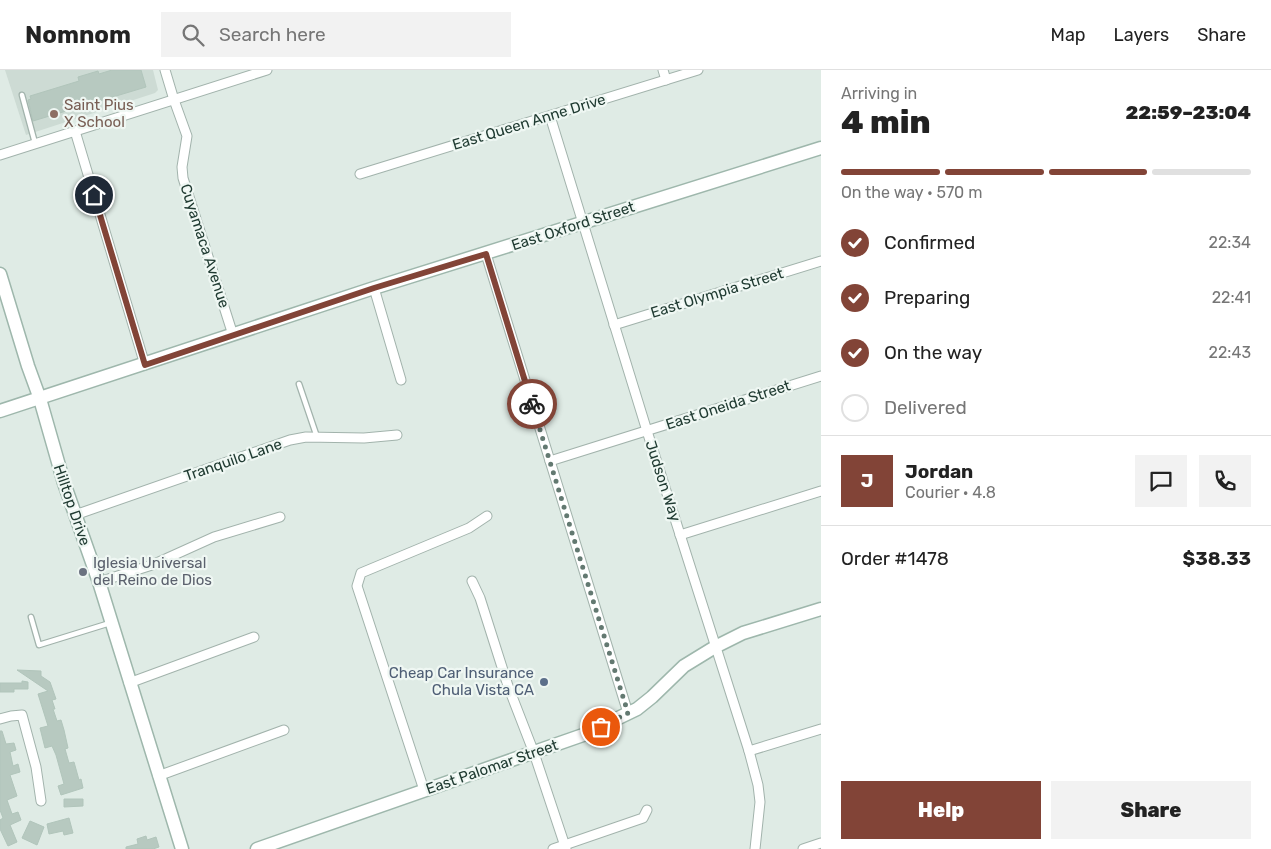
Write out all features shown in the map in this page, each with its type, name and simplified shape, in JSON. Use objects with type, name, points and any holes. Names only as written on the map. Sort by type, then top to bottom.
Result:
[{"type":"main road","name":"East Oxford Street","points":[[0,412],[374,288],[821,148]]},
{"type":"main road","name":"Hilltop Drive","points":[[0,274],[182,849]]},
{"type":"main road","name":"East Palomar Street","points":[[257,849],[583,735],[637,709],[684,666],[715,647],[743,633],[821,609]]},
{"type":"street","name":"Cuyamaca Avenue","points":[[165,70],[187,136],[182,167],[183,178],[233,335]]},
{"type":"street","points":[[0,155],[267,70]]},
{"type":"street","points":[[663,70],[666,80]]},
{"type":"street","name":"East Queen Anne Drive","points":[[360,174],[698,70]]},
{"type":"street","name":"Judson Way","points":[[550,116],[647,431],[749,751],[758,785],[760,802],[755,849]]},
{"type":"street","points":[[75,130],[145,365]]},
{"type":"street","points":[[486,254],[628,713]]},
{"type":"street","name":"East Olympia Street","points":[[614,325],[821,261]]},
{"type":"street","points":[[374,288],[401,380]]},
{"type":"street","name":"East Oneida Street","points":[[550,461],[821,376]]},
{"type":"street","name":"Tranquilo Lane","points":[[75,515],[290,440],[306,437],[364,438],[397,435]]},
{"type":"street","points":[[680,535],[821,491]]},
{"type":"street","points":[[424,790],[357,586],[358,579],[361,573],[469,528],[487,516]]},
{"type":"street","points":[[99,582],[152,565],[214,537],[280,517]]},
{"type":"street","points":[[472,581],[480,598],[508,686],[534,753],[566,847]]},
{"type":"street","points":[[130,683],[254,637]]},
{"type":"street","points":[[0,719],[22,715],[36,767],[41,801]]},
{"type":"street","points":[[749,751],[821,729]]},
{"type":"street","points":[[158,776],[284,730]]},
{"type":"street","points":[[553,849],[566,847],[643,818],[647,810]]},
{"type":"street","points":[[803,849],[821,843]]},
{"type":"lane","points":[[22,95],[35,143]]},
{"type":"lane","points":[[299,384],[317,437]]},
{"type":"lane","points":[[31,617],[39,645],[111,622]]},
{"type":"shaded area","name":"Saint Pius X School","points":[[5,70],[153,70],[158,90],[155,93],[26,135]]},
{"type":"building","points":[[112,70],[141,70],[146,87],[33,121],[28,100],[31,99],[30,96],[79,81],[78,77],[98,71],[99,74]]},
{"type":"building","points":[[17,670],[41,671],[41,676],[50,682],[56,699],[52,700],[55,709],[53,709],[57,721],[61,720],[64,730],[68,748],[65,749],[69,763],[74,762],[83,788],[61,795],[58,786],[64,784],[56,755],[52,746],[45,748],[40,728],[48,726],[38,694],[48,691]]},
{"type":"building","points":[[22,681],[28,682],[28,689],[0,692],[0,683],[22,683]]},
{"type":"building","points":[[0,731],[2,731],[6,744],[14,743],[16,750],[10,752],[13,766],[18,764],[20,772],[10,775],[17,796],[7,800],[12,814],[18,812],[21,820],[10,825],[17,842],[8,846],[0,829],[0,820],[3,818],[0,810]]},
{"type":"building","points":[[64,799],[83,799],[83,806],[64,807]]},
{"type":"building","points":[[69,818],[73,833],[64,835],[63,831],[49,834],[47,824]]},
{"type":"building","points":[[30,821],[44,827],[37,845],[22,838]]},
{"type":"building","points":[[146,836],[147,840],[156,837],[159,847],[153,849],[126,849],[126,847],[138,844],[137,839]]},
{"type":"way so far","points":[[532,404],[628,713],[601,727]]},
{"type":"place","name":"Saint Pius X School","points":[[54,114]]},
{"type":"place","name":"Iglesia Universal del Reino de Dios","points":[[83,572]]},
{"type":"place","name":"Cheap Car Insurance Chula Vista CA","points":[[544,682]]},
{"type":"route","points":[[94,195],[145,365],[374,288],[486,254],[532,404]]}]
